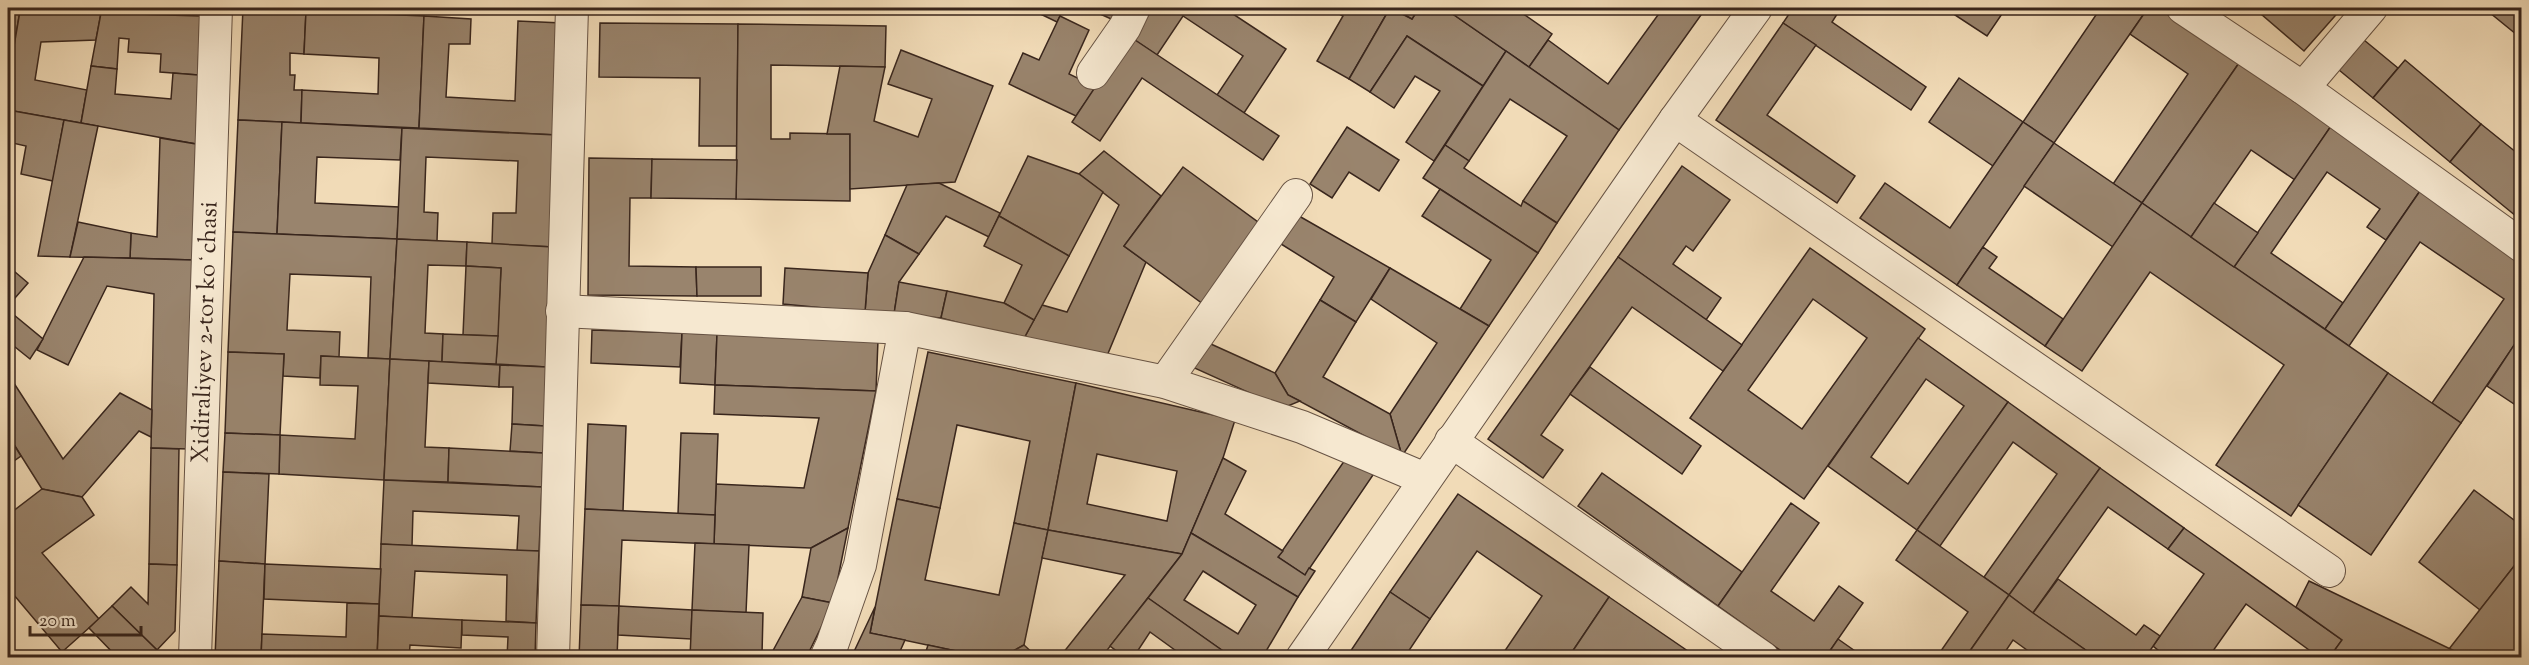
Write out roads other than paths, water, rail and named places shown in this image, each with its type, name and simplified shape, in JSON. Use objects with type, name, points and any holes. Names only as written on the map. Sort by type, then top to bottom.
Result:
[{"type":"street","name":"Xidiraliyev 2-tor koʻchasi","points":[[195,657],[216,8]]},
{"type":"street","points":[[553,657],[572,8]]},
{"type":"street","points":[[1093,73],[1125,27],[1134,8]]},
{"type":"street","points":[[1302,657],[1675,120],[1756,8]]},
{"type":"street","points":[[2183,8],[2303,88],[2522,246]]},
{"type":"street","points":[[2303,88],[2371,8]]},
{"type":"street","points":[[1675,120],[2329,571]]},
{"type":"street","points":[[1165,382],[1296,195]]},
{"type":"street","points":[[562,311],[905,328],[1165,382],[1302,427],[1425,479]]},
{"type":"street","points":[[826,657],[860,565],[905,328]]},
{"type":"street","points":[[1451,441],[1763,657]]}]
